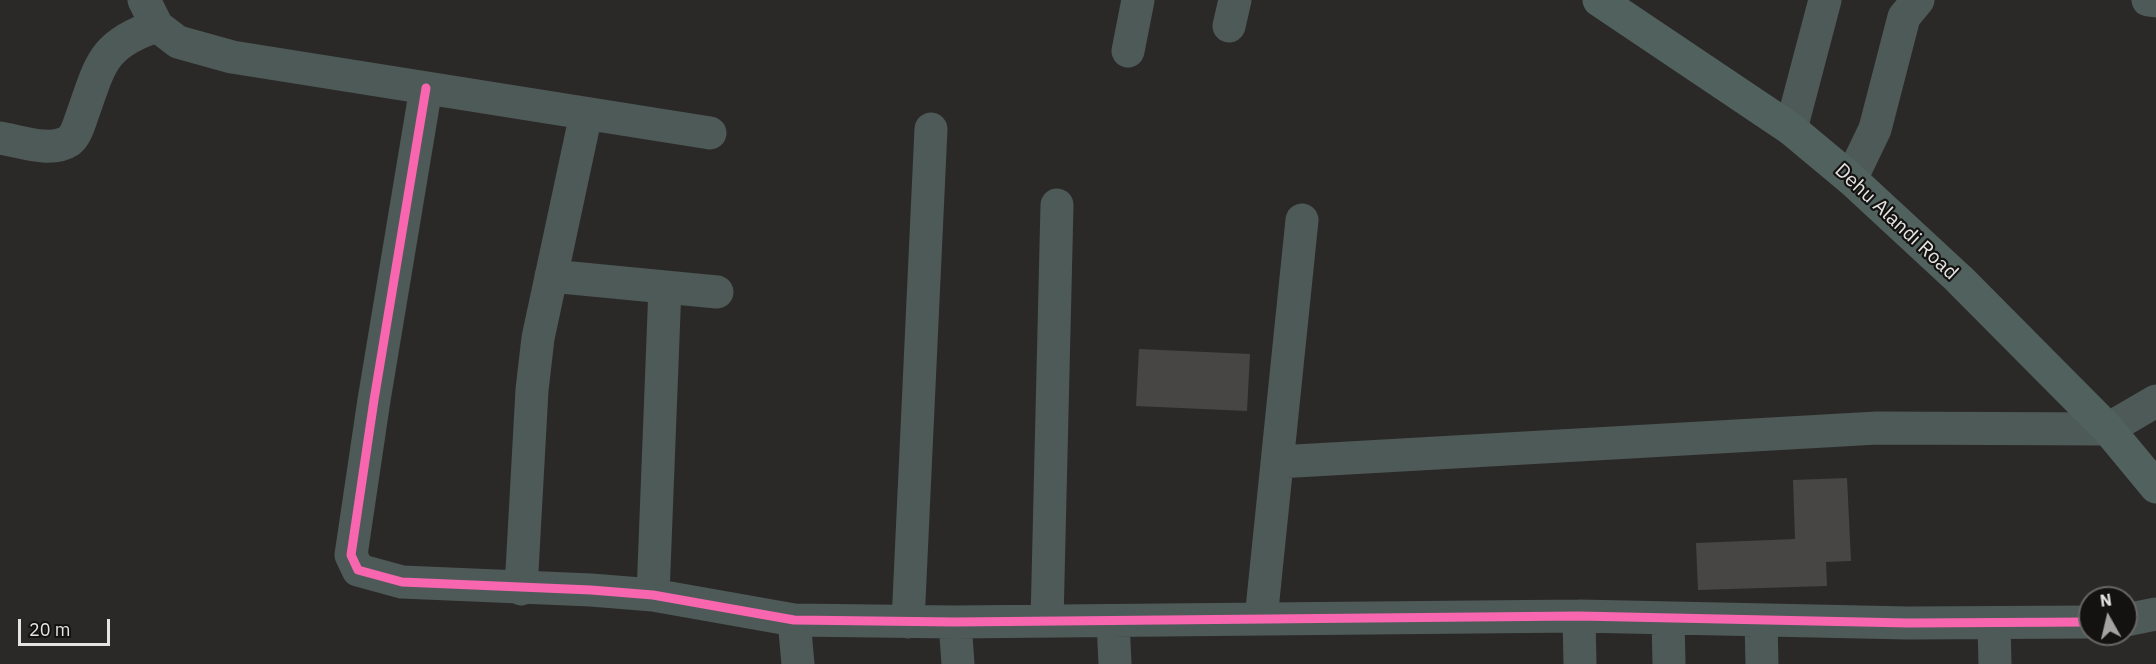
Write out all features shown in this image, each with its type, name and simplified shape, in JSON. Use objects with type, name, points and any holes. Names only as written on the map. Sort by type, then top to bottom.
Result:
[{"type":"main road","name":"Dehu Alandi Road","points":[[1599,0],[1791,129],[1851,179],[1959,279],[2108,429],[2156,487]]},
{"type":"street","points":[[1128,51],[1138,0]]},
{"type":"street","points":[[1791,129],[1825,0]]},
{"type":"street","points":[[1851,179],[1875,129],[1904,17],[1918,0]]},
{"type":"street","points":[[2148,0],[2156,1]]},
{"type":"street","points":[[0,138],[48,146],[68,141],[77,130],[96,73],[108,52],[140,31],[151,13],[178,42],[232,57],[710,133]]},
{"type":"street","points":[[426,88],[377,379],[351,555],[358,570],[377,577],[402,582],[653,595],[794,620],[955,622],[1579,616],[1761,621],[2078,622]]},
{"type":"street","points":[[521,589],[532,390],[538,338],[586,114]]},
{"type":"street","points":[[908,622],[931,129]]},
{"type":"street","points":[[1047,621],[1057,205]]},
{"type":"street","points":[[1261,619],[1302,220]]},
{"type":"street","points":[[551,276],[717,292]]},
{"type":"street","points":[[653,595],[665,287]]},
{"type":"street","points":[[1278,462],[1877,428],[2108,429],[2156,401]]},
{"type":"street","points":[[2138,618],[2156,614]]},
{"type":"street","points":[[1579,616],[1580,664]]},
{"type":"street","points":[[1668,618],[1670,664]]},
{"type":"street","points":[[794,620],[798,664]]},
{"type":"street","points":[[1113,621],[1115,664]]},
{"type":"street","points":[[1761,621],[1762,664]]},
{"type":"street","points":[[955,622],[958,664]]},
{"type":"street","points":[[1994,623],[1995,664]]},
{"type":"building","points":[[1139,349],[1250,354],[1247,411],[1136,406]]},
{"type":"building","points":[[1847,478],[1851,561],[1826,562],[1827,586],[1698,590],[1696,543],[1795,539],[1793,480]]},
{"type":"cycle path","points":[[426,88],[374,400],[351,555],[358,570],[402,582],[653,595],[794,620],[955,622],[1579,616],[1908,623],[2078,622]]}]
